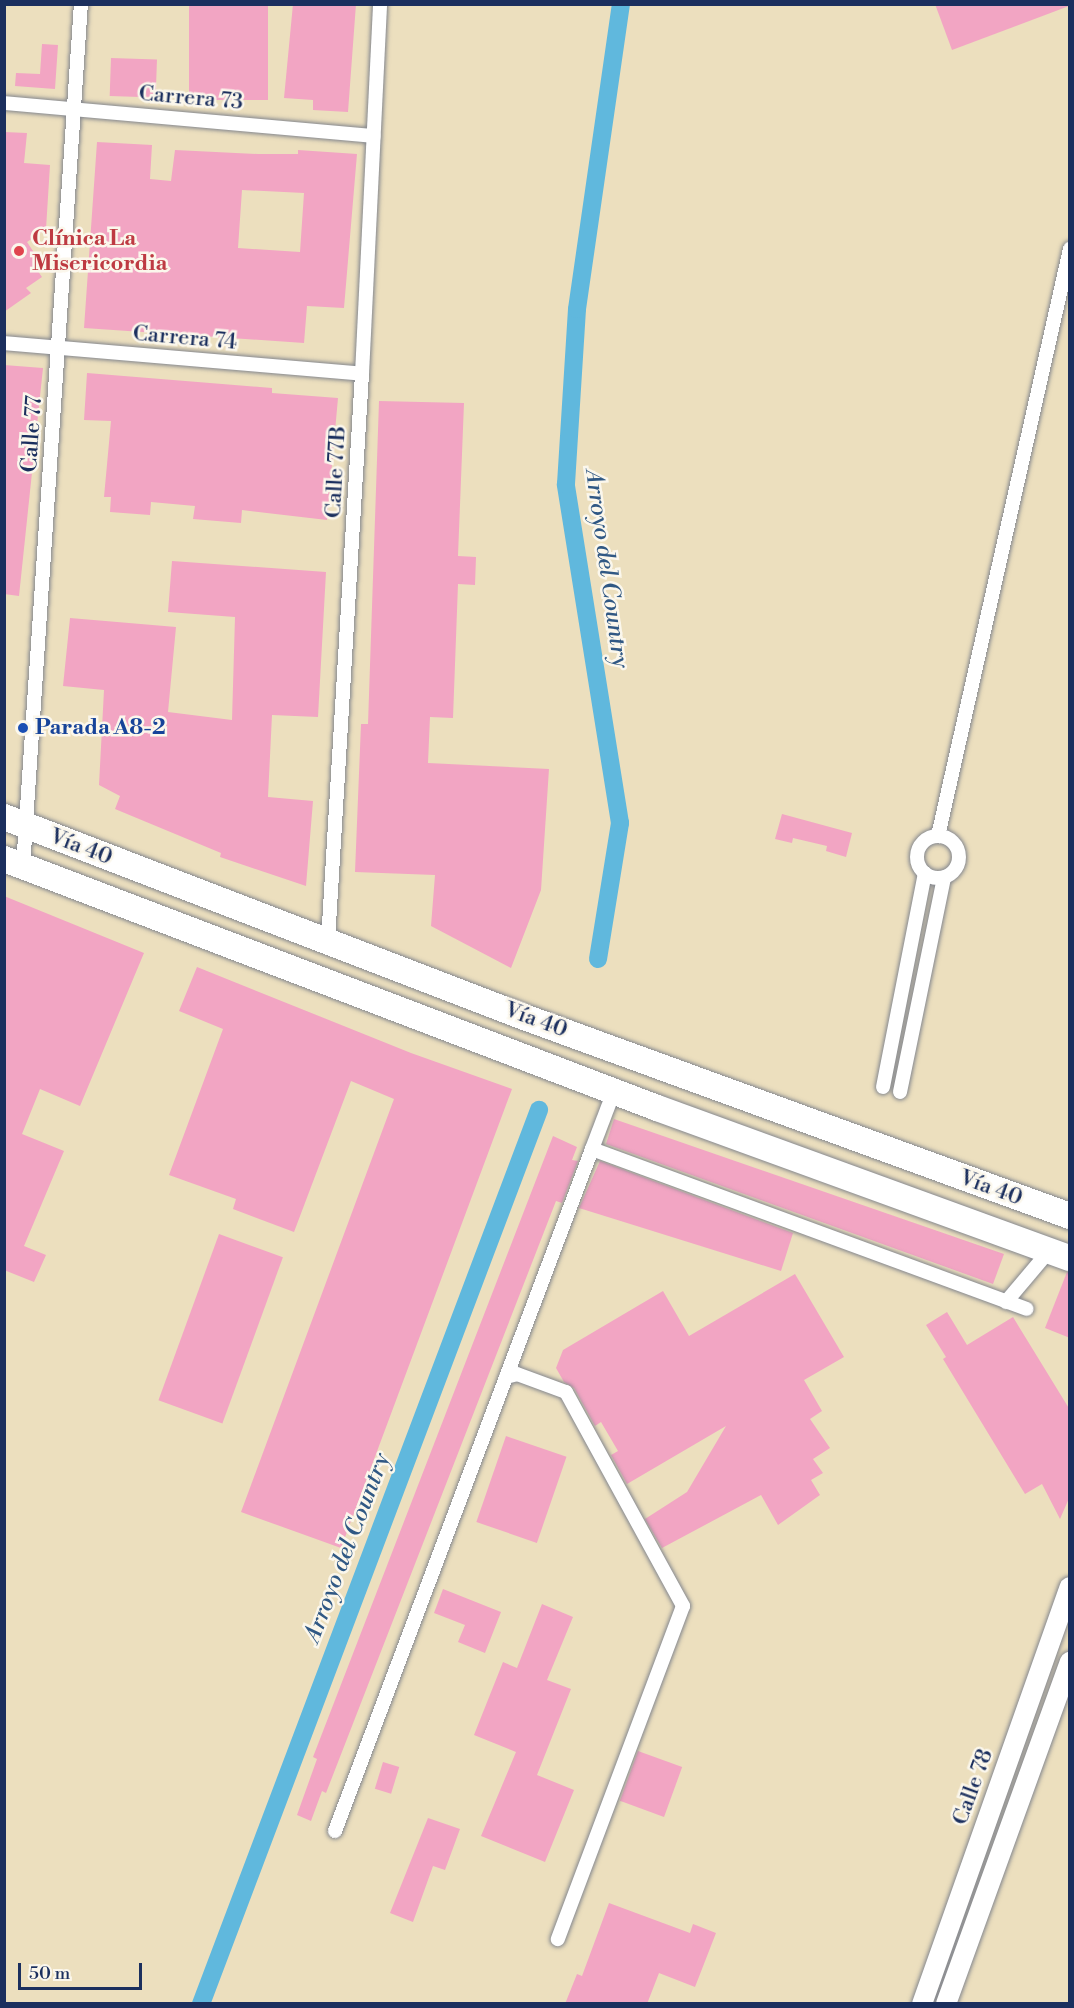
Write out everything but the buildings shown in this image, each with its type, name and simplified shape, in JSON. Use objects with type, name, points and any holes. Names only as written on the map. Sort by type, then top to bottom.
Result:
[{"type":"highway","name":"Vía 40","points":[[16,821],[201,894],[672,1071],[1067,1215]]},
{"type":"highway","name":"Vía 40","points":[[14,863],[188,929],[611,1099],[657,1108],[1052,1258]]},
{"type":"highway","points":[[188,929],[201,894]]},
{"type":"highway","points":[[657,1108],[672,1071]]},
{"type":"highway","points":[[1052,1258],[1067,1215]]},
{"type":"main road","name":"Calle 78","points":[[922,2004],[1070,1587]]},
{"type":"main road","points":[[946,2004],[1070,1662]]},
{"type":"street","name":"Calle 77","points":[[14,863],[58,348],[81,4]]},
{"type":"street","name":"Calle 77B","points":[[328,941],[362,374],[380,4]]},
{"type":"street","name":"Carrera 73","points":[[4,103],[374,136]]},
{"type":"street","points":[[938,836],[1070,249]]},
{"type":"street","name":"Carrera 74","points":[[4,342],[362,374]]},
{"type":"street","points":[[900,1092],[944,877],[954,869],[959,857],[955,845],[938,836],[926,839],[918,850],[917,863],[925,873],[944,877]]},
{"type":"street","points":[[883,1087],[925,873]]},
{"type":"street","points":[[335,1830],[611,1099]]},
{"type":"street","points":[[592,1149],[1026,1309]]},
{"type":"street","points":[[1006,1302],[1052,1258]]},
{"type":"street","points":[[506,1377],[517,1374],[566,1392],[683,1606],[558,1939]]},
{"type":"waterway","name":"Arroyo del Country","points":[[598,959],[620,823],[566,484],[577,309],[621,4]]},
{"type":"waterway","name":"Arroyo del Country","points":[[201,2004],[539,1110]]},
{"type":"place","name":"Clínica La Misericordia","points":[[19,251]]},
{"type":"place","name":"Parada A8-2","points":[[23,728]]}]
